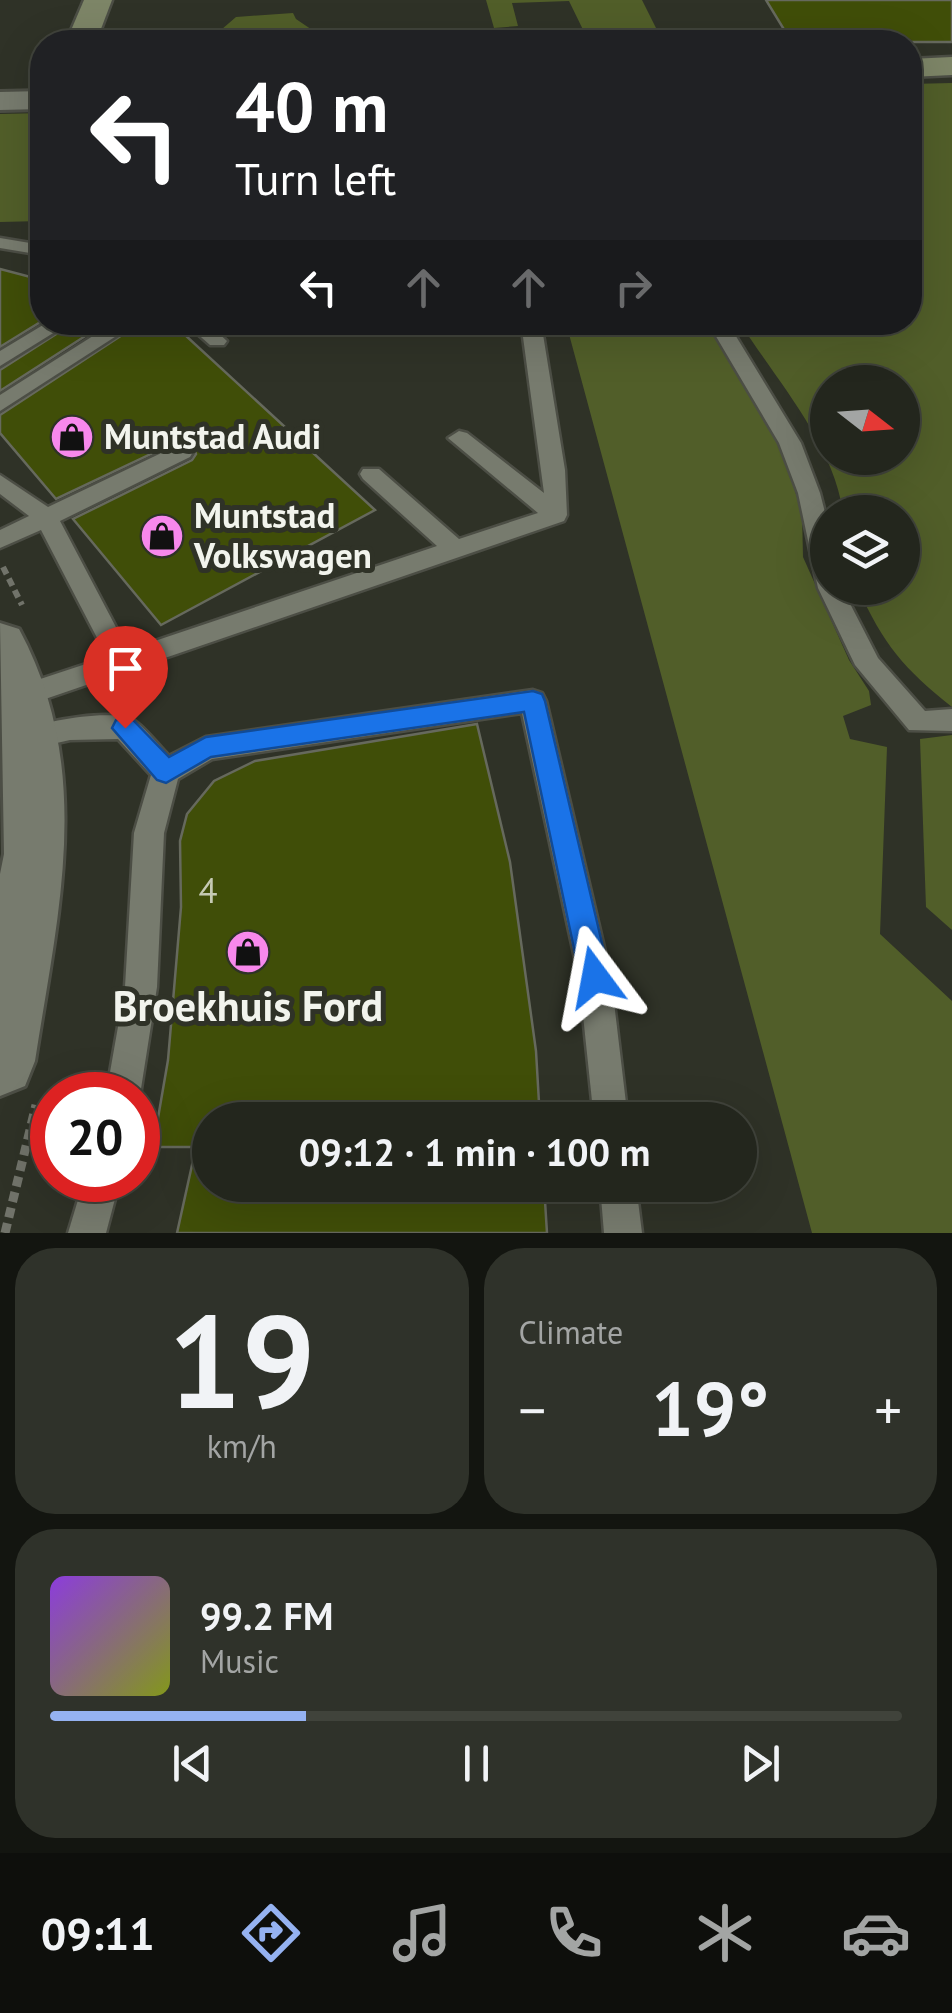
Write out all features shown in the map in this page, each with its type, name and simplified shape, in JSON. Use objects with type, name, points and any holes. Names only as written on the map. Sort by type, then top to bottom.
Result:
[{"type":"street","points":[[86,30],[98,0]]},
{"type":"street","points":[[922,67],[952,66]]},
{"type":"street","points":[[0,101],[30,100]]},
{"type":"street","points":[[0,1061],[35,854],[17,693]]},
{"type":"lane","points":[[0,243],[30,248]]},
{"type":"lane","points":[[0,360],[41,335]]},
{"type":"lane","points":[[0,404],[109,335]]},
{"type":"lane","points":[[209,335],[217,342]]},
{"type":"lane","points":[[533,335],[554,470],[556,516]]},
{"type":"lane","points":[[725,335],[790,443],[810,502]]},
{"type":"lane","points":[[458,438],[556,516]]},
{"type":"lane","points":[[0,540],[182,452]]},
{"type":"lane","points":[[371,474],[453,547]]},
{"type":"lane","points":[[0,484],[46,517],[122,662]]},
{"type":"lane","points":[[17,693],[122,662],[453,547],[556,516]]},
{"type":"lane","points":[[838,605],[868,664],[920,722],[952,720]]},
{"type":"lane","points":[[17,693],[70,729],[125,728],[166,772]]},
{"type":"lane","points":[[127,1072],[141,987],[149,834],[166,772],[206,748],[533,701],[595,977],[609,1102]]},
{"type":"lane","points":[[87,1233],[96,1202]]},
{"type":"lane","points":[[620,1202],[624,1233]]},
{"type":"green space","points":[[486,0],[642,0],[657,30],[583,30],[569,1],[512,3],[518,26],[494,28]]},
{"type":"green space","points":[[293,13],[312,30],[221,30],[236,17]]},
{"type":"green space","points":[[952,83],[952,707],[896,654],[866,605],[920,605],[920,495],[839,495],[833,475],[920,475],[920,365],[810,365],[810,428],[748,335],[922,335],[922,84]]},
{"type":"green space","points":[[30,113],[30,221],[0,222],[0,114]]},
{"type":"green space","points":[[569,335],[716,335],[775,428],[802,513],[810,605],[824,605],[849,660],[869,691],[871,705],[843,716],[850,739],[887,747],[880,934],[952,1001],[952,1233],[812,1233]]},
{"type":"green space","points":[[952,735],[952,930],[926,907],[920,739]]},
{"type":"building","points":[[766,0],[952,0],[952,42],[922,42],[922,30],[784,30]]},
{"type":"building","points":[[0,269],[30,277],[30,328],[0,347]]},
{"type":"building","points":[[55,335],[87,335],[0,391],[0,370]]},
{"type":"building","points":[[122,335],[185,335],[375,510],[161,625],[73,519],[192,460],[196,454],[193,445],[172,444],[56,499],[0,433],[0,415]]},
{"type":"building","points":[[477,724],[510,862],[536,1051],[539,1102],[192,1102],[192,1147],[160,1147],[160,1106],[168,1060],[181,907],[180,841],[187,814],[214,781],[255,761]]},
{"type":"building","points":[[192,1165],[192,1202],[545,1202],[547,1233],[177,1233]]},
{"type":"place","name":"Muntstad Audi","points":[[72,437]]},
{"type":"place","name":"Muntstad Volkswagen","points":[[162,536]]},
{"type":"place","name":"Broekhuis Ford","points":[[248,952]]},
{"type":"route","points":[[125,728],[166,772],[206,748],[533,701],[595,977]]}]
